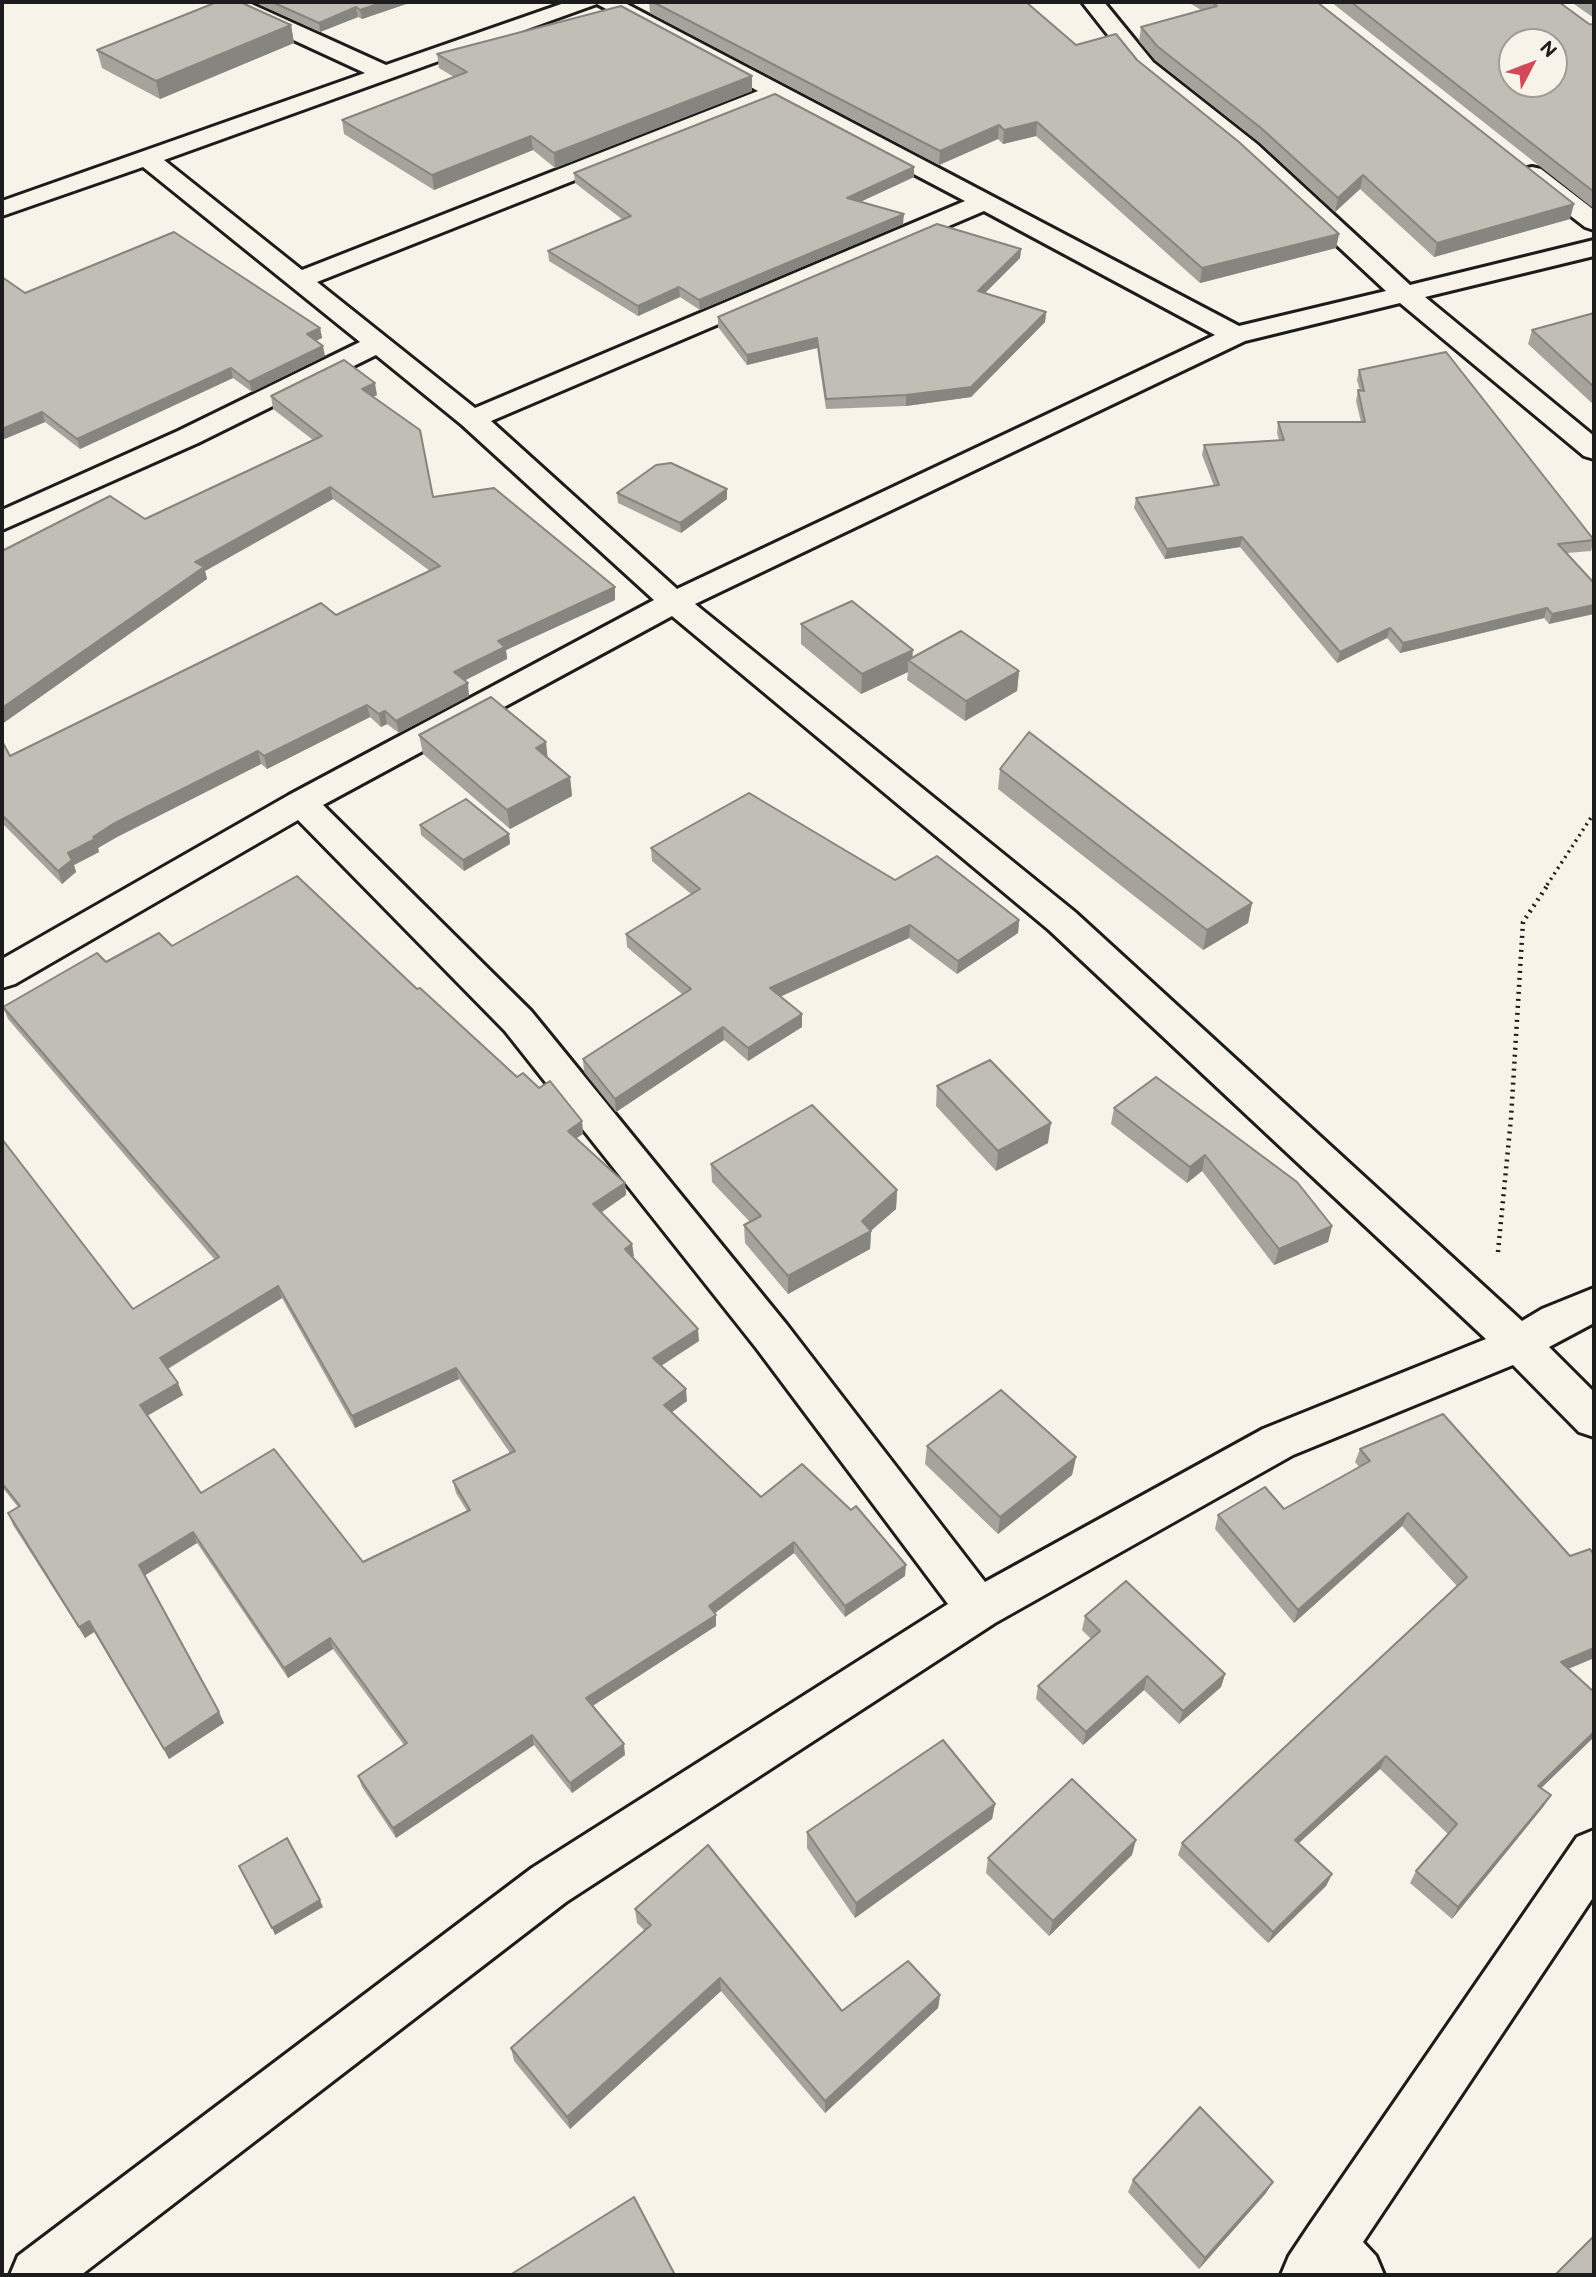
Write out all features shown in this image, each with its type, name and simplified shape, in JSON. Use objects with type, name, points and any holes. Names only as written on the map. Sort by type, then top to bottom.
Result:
[{"type":"street","points":[[230,2],[386,74]]},
{"type":"street","points":[[2,209],[587,2]]},
{"type":"street","points":[[607,2],[982,203],[1236,335]]},
{"type":"street","points":[[1093,2],[1145,66],[1248,149],[1405,294],[1594,450]]},
{"type":"street","points":[[299,280],[776,92]]},
{"type":"street","points":[[146,158],[472,419],[674,601],[1062,921],[1519,1344],[1594,1419]]},
{"type":"street","points":[[1518,163],[1594,222]]},
{"type":"street","points":[[472,419],[982,203]]},
{"type":"street","points":[[2,975],[301,803],[674,601],[1236,335],[1594,248]]},
{"type":"street","points":[[2,522],[188,437],[378,344]]},
{"type":"street","points":[[301,803],[518,1021],[772,1337],[979,1609]]},
{"type":"street","points":[[37,2275],[549,1885],[979,1609],[1278,1442],[1519,1344],[1557,1321],[1594,1305]]},
{"type":"street","points":[[1331,2265],[1594,1854]]},
{"type":"path","points":[[1497,1254],[1511,1118],[1523,922],[1594,813]]},
{"type":"building","points":[[217,2],[240,2],[291,25],[156,81],[97,50]]},
{"type":"building","points":[[272,2],[384,2],[360,10],[356,7],[319,23]]},
{"type":"building","points":[[653,2],[1026,2],[1076,45],[1116,34],[1137,60],[1239,142],[1339,234],[1202,268],[1037,122],[1004,130],[999,125],[940,151]]},
{"type":"building","points":[[1211,2],[1317,2],[1574,204],[1437,243],[1363,175],[1338,198],[1261,128],[1157,46],[1141,27],[1217,6]]},
{"type":"building","points":[[1351,2],[1559,2],[1594,25],[1594,192]]},
{"type":"building","points":[[621,6],[752,76],[554,153],[531,136],[432,175],[342,120],[467,72],[437,54]]},
{"type":"building","points":[[775,94],[914,167],[847,198],[904,214],[699,300],[679,287],[638,306],[548,251],[631,216],[574,173]]},
{"type":"building","points":[[937,224],[1021,249],[978,291],[1046,312],[971,387],[906,395],[826,399],[817,338],[747,355],[718,317]]},
{"type":"building","points":[[174,232],[320,328],[307,334],[323,346],[249,382],[231,368],[77,439],[42,412],[2,429],[2,277],[25,293]]},
{"type":"building","points":[[1594,313],[1594,387],[1532,330]]},
{"type":"building","points":[[1446,352],[1594,540],[1558,544],[1594,583],[1594,605],[1552,614],[1547,608],[1403,643],[1390,628],[1340,652],[1242,537],[1167,549],[1136,498],[1219,485],[1204,445],[1284,440],[1278,422],[1365,422],[1358,390],[1364,391],[1359,370]]},
{"type":"building","points":[[344,360],[375,383],[362,389],[420,430],[433,497],[494,488],[615,587],[498,641],[505,647],[454,672],[468,683],[396,721],[385,711],[379,714],[367,705],[264,756],[258,751],[113,824],[93,837],[95,839],[68,853],[72,860],[58,871],[2,815],[2,741],[10,756],[321,603],[336,615],[440,566],[330,487],[195,562],[204,567],[2,708],[2,551],[110,496],[145,519],[322,436],[271,396]]},
{"type":"building","points":[[671,463],[727,489],[680,523],[617,493],[656,465]]},
{"type":"building","points":[[852,601],[913,650],[862,674],[801,624]]},
{"type":"building","points":[[961,631],[1019,671],[966,701],[908,660]]},
{"type":"building","points":[[491,697],[546,742],[536,748],[570,777],[507,810],[419,735]]},
{"type":"building","points":[[1029,732],[1252,903],[1207,930],[1000,769]]},
{"type":"building","points":[[749,793],[895,880],[937,856],[1019,920],[958,961],[910,925],[770,988],[802,1014],[748,1048],[723,1027],[615,1099],[583,1059],[691,989],[626,934],[700,889],[651,848]]},
{"type":"building","points":[[466,799],[509,834],[463,860],[420,825]]},
{"type":"building","points":[[297,876],[417,989],[420,988],[517,1077],[523,1073],[539,1088],[550,1081],[582,1121],[568,1131],[625,1183],[593,1204],[632,1244],[625,1249],[698,1329],[653,1358],[686,1389],[664,1405],[761,1497],[802,1464],[851,1510],[856,1506],[906,1565],[845,1606],[794,1542],[709,1606],[716,1615],[586,1698],[624,1744],[570,1783],[532,1735],[393,1828],[358,1776],[407,1743],[330,1638],[284,1668],[193,1532],[139,1565],[219,1712],[164,1749],[89,1621],[79,1627],[8,1513],[20,1506],[2,1483],[2,1139],[133,1309],[219,1257],[3,1007],[97,953],[106,962],[159,933],[172,946]],"holes":[[[278,1286],[352,1416],[456,1368],[515,1451],[453,1481],[470,1510],[363,1562],[274,1449],[201,1493],[140,1405],[178,1383],[160,1358]]]},
{"type":"building","points":[[990,1060],[1051,1123],[998,1151],[937,1086]]},
{"type":"building","points":[[1156,1077],[1297,1182],[1332,1226],[1279,1249],[1205,1155],[1190,1167],[1114,1108]]},
{"type":"building","points":[[812,1105],[897,1190],[862,1221],[871,1231],[788,1276],[744,1225],[761,1216],[711,1164]]},
{"type":"building","points":[[1001,1390],[1076,1457],[1000,1517],[927,1446]]},
{"type":"building","points":[[1443,1414],[1570,1556],[1590,1549],[1594,1555],[1594,1648],[1561,1662],[1594,1692],[1594,1732],[1538,1786],[1551,1795],[1458,1907],[1416,1871],[1457,1824],[1386,1756],[1295,1840],[1332,1874],[1273,1932],[1182,1843],[1467,1577],[1408,1513],[1298,1610],[1218,1515],[1265,1487],[1284,1509],[1370,1461],[1360,1449]]},
{"type":"building","points":[[1126,1581],[1225,1674],[1183,1711],[1147,1676],[1086,1732],[1038,1686],[1100,1631],[1085,1616]]},
{"type":"building","points":[[943,1740],[995,1804],[856,1903],[807,1832]]},
{"type":"building","points":[[1072,1779],[1136,1840],[1053,1921],[988,1858]]},
{"type":"building","points":[[287,1838],[320,1900],[272,1928],[239,1866]]},
{"type":"building","points":[[708,1845],[842,2011],[908,1961],[940,1995],[825,2101],[720,1978],[567,2117],[511,2048],[651,1925],[635,1909]]},
{"type":"building","points":[[1200,2107],[1273,2182],[1205,2258],[1133,2180]]},
{"type":"building","points":[[634,2197],[675,2275],[510,2275]]},
{"type":"building","points":[[1594,2236],[1594,2275],[1555,2275]]}]
